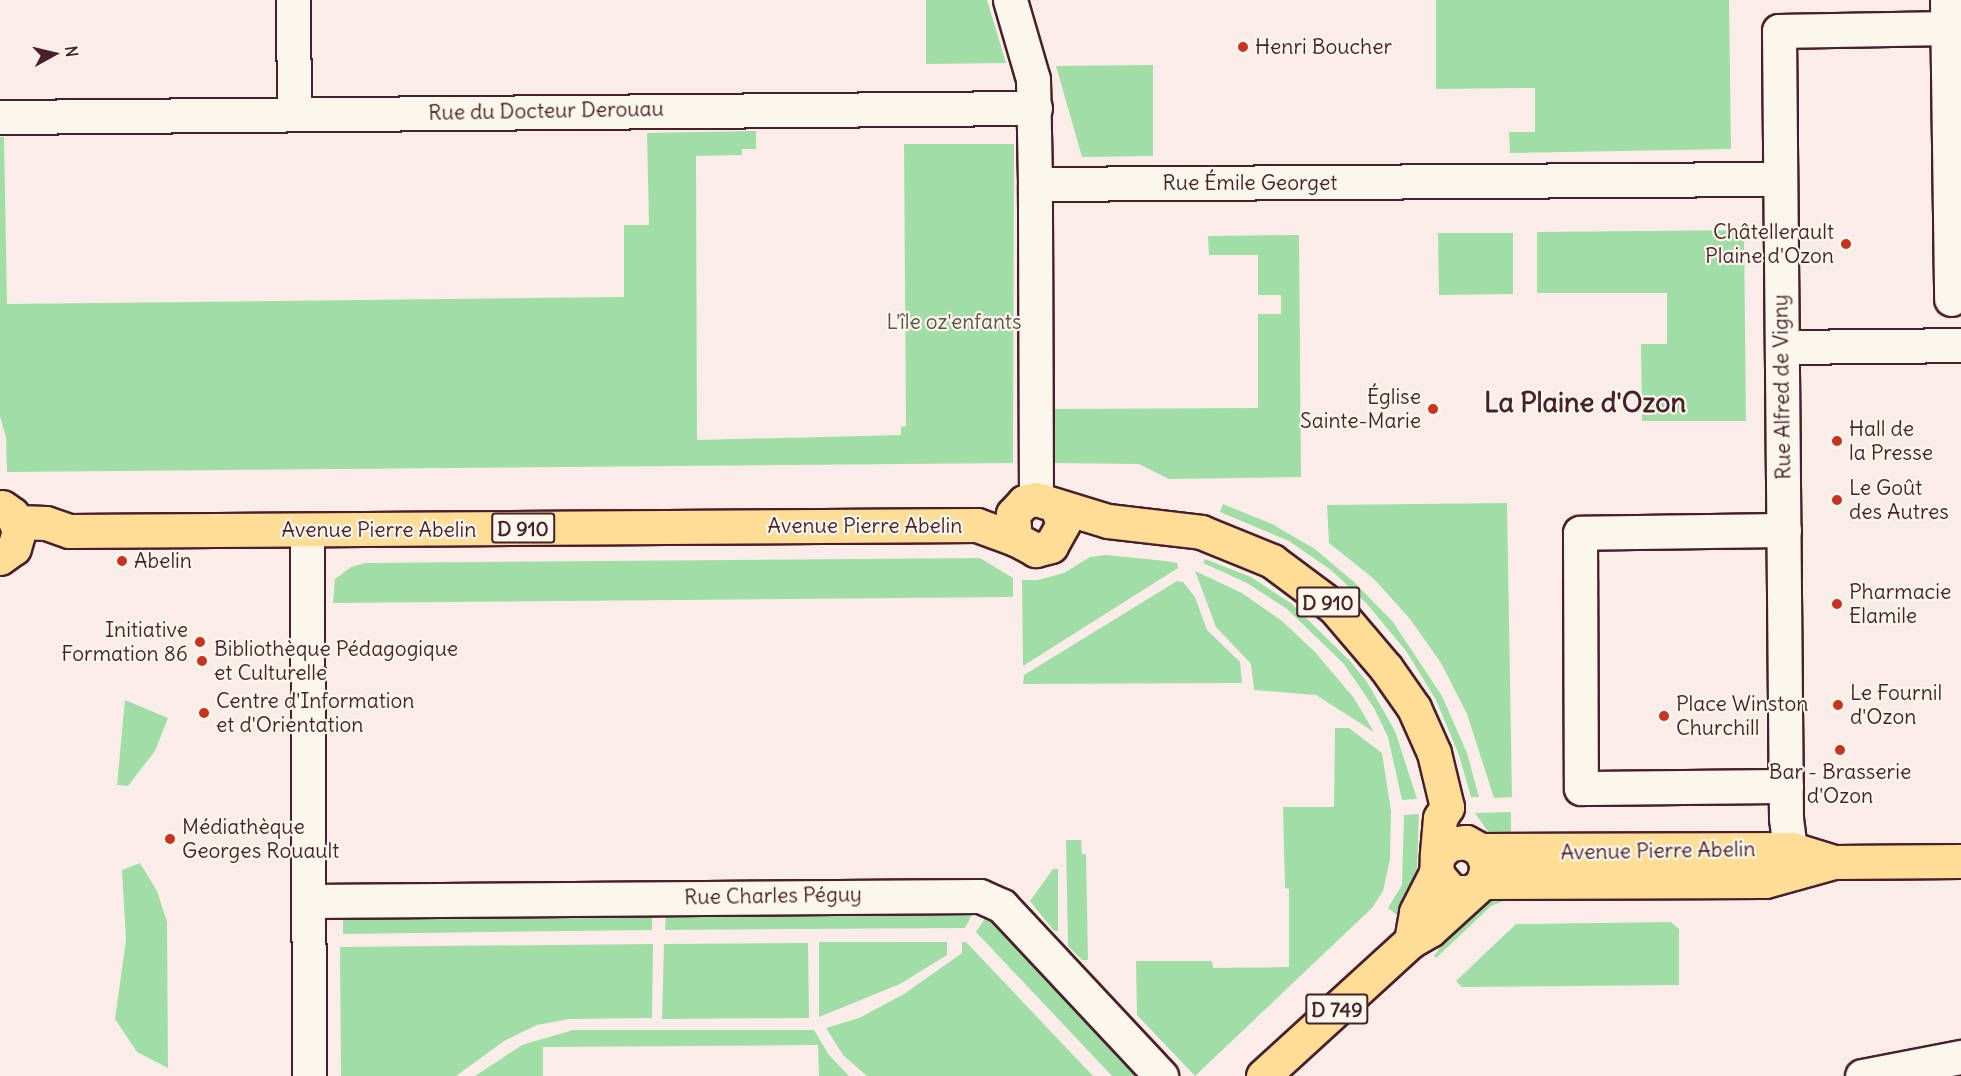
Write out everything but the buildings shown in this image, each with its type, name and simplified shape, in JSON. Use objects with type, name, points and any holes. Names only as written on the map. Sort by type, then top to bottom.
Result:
[{"type":"main road","name":"Avenue Pierre Abelin","points":[[1031,513],[1036,550],[1108,521]]},
{"type":"main road","name":"Avenue Pierre Abelin","points":[[8,533],[46,523],[69,531],[977,525],[1031,513],[1201,532],[1272,561],[1334,607],[1386,668],[1414,708],[1434,753],[1447,807],[1459,816],[1477,847],[1792,861],[1961,861]]},
{"type":"main road","points":[[1411,941],[1416,912],[1437,864],[1458,841],[1477,847],[1487,866],[1476,887],[1452,892],[1437,864],[1440,818],[1447,807]]},
{"type":"main road","name":"Avenue Pierre Abelin","points":[[1476,887],[1765,881],[1792,861]]},
{"type":"main road","name":"D 749","points":[[1263,1076],[1411,941],[1430,930],[1476,887]]},
{"type":"street","points":[[293,0],[294,114]]},
{"type":"street","points":[[1010,0],[1034,79],[1031,513]]},
{"type":"street","points":[[1947,14],[1951,299]]},
{"type":"street","name":"Rue Alfred de Vigny","points":[[1792,861],[1787,837],[1786,786],[1779,31],[1947,14]]},
{"type":"street","name":"Rue du Docteur Derouau","points":[[0,117],[1035,108]]},
{"type":"street","name":"Rue Émile Georget","points":[[1035,184],[1779,179]]},
{"type":"street","points":[[1782,347],[1961,345]]},
{"type":"street","points":[[306,530],[309,1076]]},
{"type":"street","points":[[1784,530],[1580,532],[1581,788],[1786,786]]},
{"type":"street","name":"Rue Charles Péguy","points":[[308,901],[981,896],[1002,906],[1161,1076]]},
{"type":"street","points":[[1862,1076],[1961,1057]]},
{"type":"green space","points":[[926,0],[987,0],[1006,63],[926,64]]},
{"type":"green space","points":[[1436,0],[1729,0],[1731,149],[1510,153],[1509,132],[1535,132],[1535,88],[1436,89]]},
{"type":"green space","points":[[1153,65],[1153,156],[1082,157],[1056,66]]},
{"type":"green space","name":"L'île oz'enfants","points":[[756,131],[756,149],[742,149],[742,155],[696,156],[697,440],[901,435],[901,427],[906,426],[904,144],[1014,144],[1013,463],[7,472],[6,438],[0,416],[0,137],[4,137],[7,304],[624,297],[624,225],[649,225],[647,133]]},
{"type":"green space","points":[[1744,230],[1746,421],[1642,421],[1641,344],[1667,344],[1667,293],[1537,293],[1537,232]]},
{"type":"green space","points":[[1438,233],[1513,233],[1513,294],[1439,295]]},
{"type":"green space","points":[[1299,235],[1301,477],[1169,479],[1139,464],[1051,463],[1051,409],[1258,408],[1258,314],[1281,314],[1281,295],[1258,295],[1258,255],[1209,255],[1208,236]]},
{"type":"green space","points":[[1507,503],[1512,797],[1494,798],[1467,714],[1441,663],[1410,619],[1374,579],[1329,543],[1327,505]]},
{"type":"green space","points":[[1223,504],[1272,524],[1315,549],[1354,582],[1393,622],[1442,696],[1467,753],[1479,797],[1471,797],[1459,755],[1436,700],[1406,651],[1367,604],[1331,570],[1289,541],[1220,512]]},
{"type":"green space","points":[[1106,555],[1166,561],[1177,563],[1178,568],[1023,666],[1022,580],[1038,580],[1064,573],[1090,557]]},
{"type":"green space","points":[[980,558],[1013,578],[1013,597],[333,603],[335,579],[351,567],[365,563]]},
{"type":"green space","points":[[1205,559],[1251,577],[1292,604],[1350,661],[1367,682],[1395,731],[1417,799],[1402,800],[1388,737],[1374,708],[1344,664],[1287,609],[1247,583],[1203,563]]},
{"type":"green space","points":[[1195,571],[1242,593],[1282,621],[1315,652],[1354,698],[1374,732],[1316,695],[1254,690],[1251,664],[1216,627]]},
{"type":"green space","points":[[1177,581],[1183,582],[1195,597],[1207,630],[1240,662],[1242,683],[1023,684],[1024,675]]},
{"type":"green space","points":[[125,700],[168,718],[155,751],[128,786],[117,785]]},
{"type":"green space","points":[[1335,728],[1349,728],[1382,753],[1391,811],[1390,859],[1383,891],[1372,908],[1195,1076],[1137,1015],[1136,961],[1212,961],[1213,968],[1289,967],[1289,889],[1285,888],[1283,807],[1334,807]]},
{"type":"green space","points":[[1511,812],[1511,841],[1488,832],[1475,813]]},
{"type":"green space","points":[[1419,814],[1417,868],[1410,901],[1401,918],[1388,908],[1402,885],[1404,815]]},
{"type":"green space","points":[[1066,840],[1081,840],[1082,854],[1086,854],[1088,960],[1082,960],[1068,946]]},
{"type":"green space","points":[[140,863],[157,891],[167,922],[168,1068],[137,1052],[115,1019],[126,940],[122,870]]},
{"type":"green space","points":[[1053,869],[1058,869],[1058,931],[1054,931],[1030,901]]},
{"type":"green space","points":[[1509,890],[1509,899],[1491,906],[1436,958],[1434,956],[1460,920],[1486,899]]},
{"type":"green space","points":[[652,909],[652,930],[343,934],[343,913]]},
{"type":"green space","points":[[666,909],[975,909],[965,928],[665,930]]},
{"type":"green space","points":[[987,915],[1141,1076],[1112,1076],[976,932]]},
{"type":"green space","points":[[1671,922],[1679,929],[1679,985],[1462,987],[1456,981],[1516,924]]},
{"type":"green space","points":[[819,942],[947,942],[947,955],[900,984],[819,1017]]},
{"type":"green space","points":[[962,942],[966,942],[1093,1076],[867,1076],[843,1055],[826,1028],[859,1018],[904,994],[962,953]]},
{"type":"green space","points":[[808,943],[809,1018],[662,1019],[664,944]]},
{"type":"green space","points":[[653,944],[652,1018],[570,1019],[537,1025],[504,1041],[456,1076],[341,1076],[340,947]]},
{"type":"green space","points":[[573,1030],[814,1030],[829,1055],[849,1076],[819,1076],[818,1045],[543,1047],[543,1076],[475,1076],[522,1045]]},
{"type":"place","name":"Henri Boucher","points":[[1243,47]]},
{"type":"place","name":"Châtellerault Plaine d'Ozon","points":[[1846,244]]},
{"type":"place","name":"Église Sainte-Marie","points":[[1433,409]]},
{"type":"place","name":"Hall de la Presse","points":[[1837,441]]},
{"type":"place","name":"Le Goût des Autres","points":[[1837,500]]},
{"type":"place","name":"Abelin","points":[[122,561]]},
{"type":"place","name":"Pharmacie Elamile","points":[[1837,604]]},
{"type":"place","name":"Initiative Formation 86","points":[[200,642]]},
{"type":"place","name":"Bibliothèque Pédagogique et Culturelle","points":[[202,661]]},
{"type":"place","name":"Le Fournil d'Ozon","points":[[1838,705]]},
{"type":"place","name":"Centre d'Information et d'Orientation","points":[[204,713]]},
{"type":"place","name":"Place Winston Churchill","points":[[1664,716]]},
{"type":"place","name":"Bar - Brasserie d'Ozon","points":[[1840,750]]},
{"type":"place","name":"Médiathèque Georges Rouault","points":[[170,839]]},
{"type":"district","name":"La Plaine d'Ozon","points":[[1585,403]]}]
